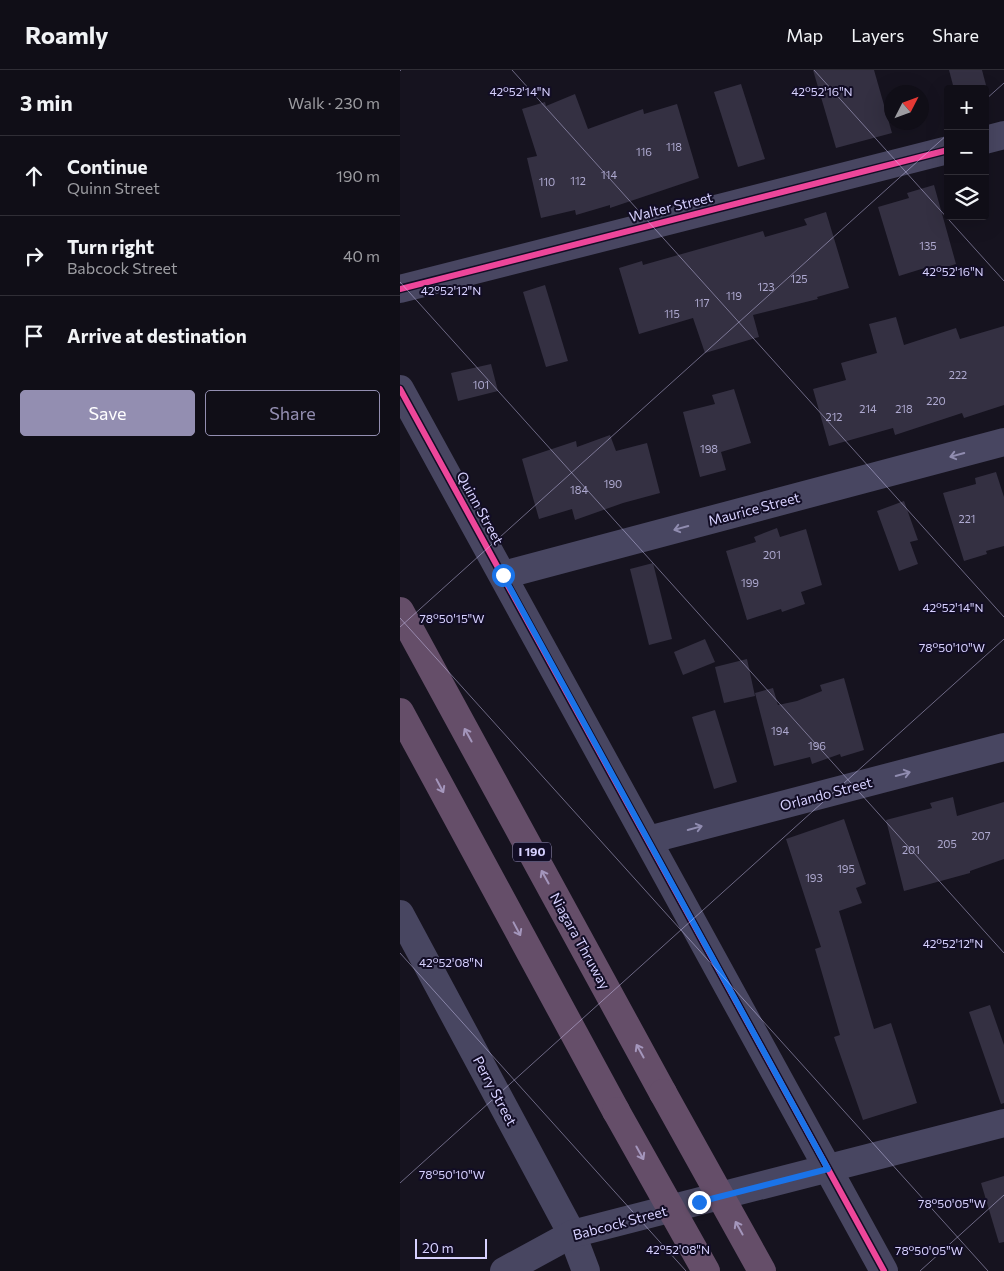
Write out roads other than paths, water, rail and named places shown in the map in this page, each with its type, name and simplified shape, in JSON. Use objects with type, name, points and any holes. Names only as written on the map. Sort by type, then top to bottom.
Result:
[{"type":"highway","name":"Niagara Thruway","points":[[400,611],[762,1271]]},
{"type":"highway","points":[[400,712],[616,1111],[706,1271]]},
{"type":"street","points":[[989,139],[1004,136]]},
{"type":"street","name":"Walter Street","points":[[400,289],[944,151]]},
{"type":"street","name":"Quinn Street","points":[[400,389],[884,1271]]},
{"type":"street","name":"Maurice Street","points":[[503,575],[1004,442]]},
{"type":"street","name":"Orlando Street","points":[[648,840],[1004,748]]},
{"type":"street","name":"Perry Street","points":[[403,926],[572,1234],[586,1271]]},
{"type":"street","name":"Babcock Street","points":[[504,1271],[572,1234],[1004,1123]]}]
